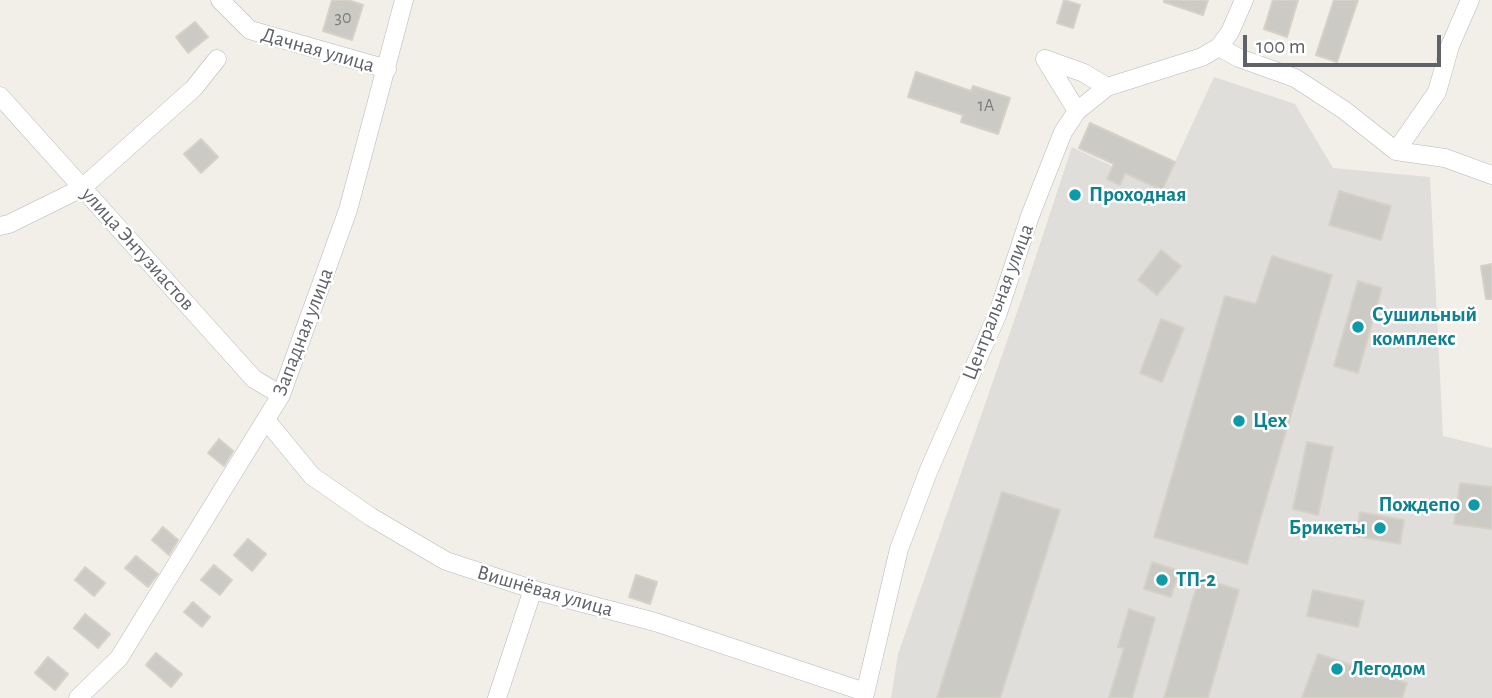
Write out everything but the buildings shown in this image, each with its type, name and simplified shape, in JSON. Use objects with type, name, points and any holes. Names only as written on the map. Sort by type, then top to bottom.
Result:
[{"type":"street","name":"Дачная улица","points":[[220,0],[250,30],[387,69]]},
{"type":"street","name":"Западная улица","points":[[78,698],[119,658],[282,395],[348,209],[404,0]]},
{"type":"street","points":[[1244,0],[1230,32],[1219,47],[1239,58],[1294,78],[1344,110],[1396,151],[1445,158],[1492,175]]},
{"type":"street","points":[[1396,151],[1437,92],[1450,46],[1470,0]]},
{"type":"street","name":"Центральная улица","points":[[864,695],[899,549],[928,472],[998,313],[1063,132],[1077,111],[1107,87],[1202,57],[1219,47]]},
{"type":"street","points":[[0,226],[9,225],[82,188],[194,88],[217,59]]},
{"type":"street","points":[[1077,111],[1045,59],[1084,73],[1107,87]]},
{"type":"street","name":"улица Энтузиастов","points":[[0,96],[254,379],[282,395]]},
{"type":"street","name":"Вишнёвая улица","points":[[266,420],[312,476],[371,517],[446,561],[533,589],[655,622],[864,695]]},
{"type":"street","points":[[497,698],[533,589]]},
{"type":"shaded area","points":[[1214,77],[1295,104],[1333,168],[1430,177],[1443,436],[1492,448],[1492,698],[891,698],[898,654],[1072,147],[1162,190]]},
{"type":"place","name":"Проходная","points":[[1075,195]]},
{"type":"place","name":"Сушильный комплекс","points":[[1358,327]]},
{"type":"place","name":"Цех","points":[[1239,421]]},
{"type":"place","name":"Пождепо","points":[[1474,505]]},
{"type":"place","name":"Брикеты","points":[[1380,528]]},
{"type":"place","name":"ТП-2","points":[[1162,580]]},
{"type":"place","name":"Легодом","points":[[1337,669]]}]
